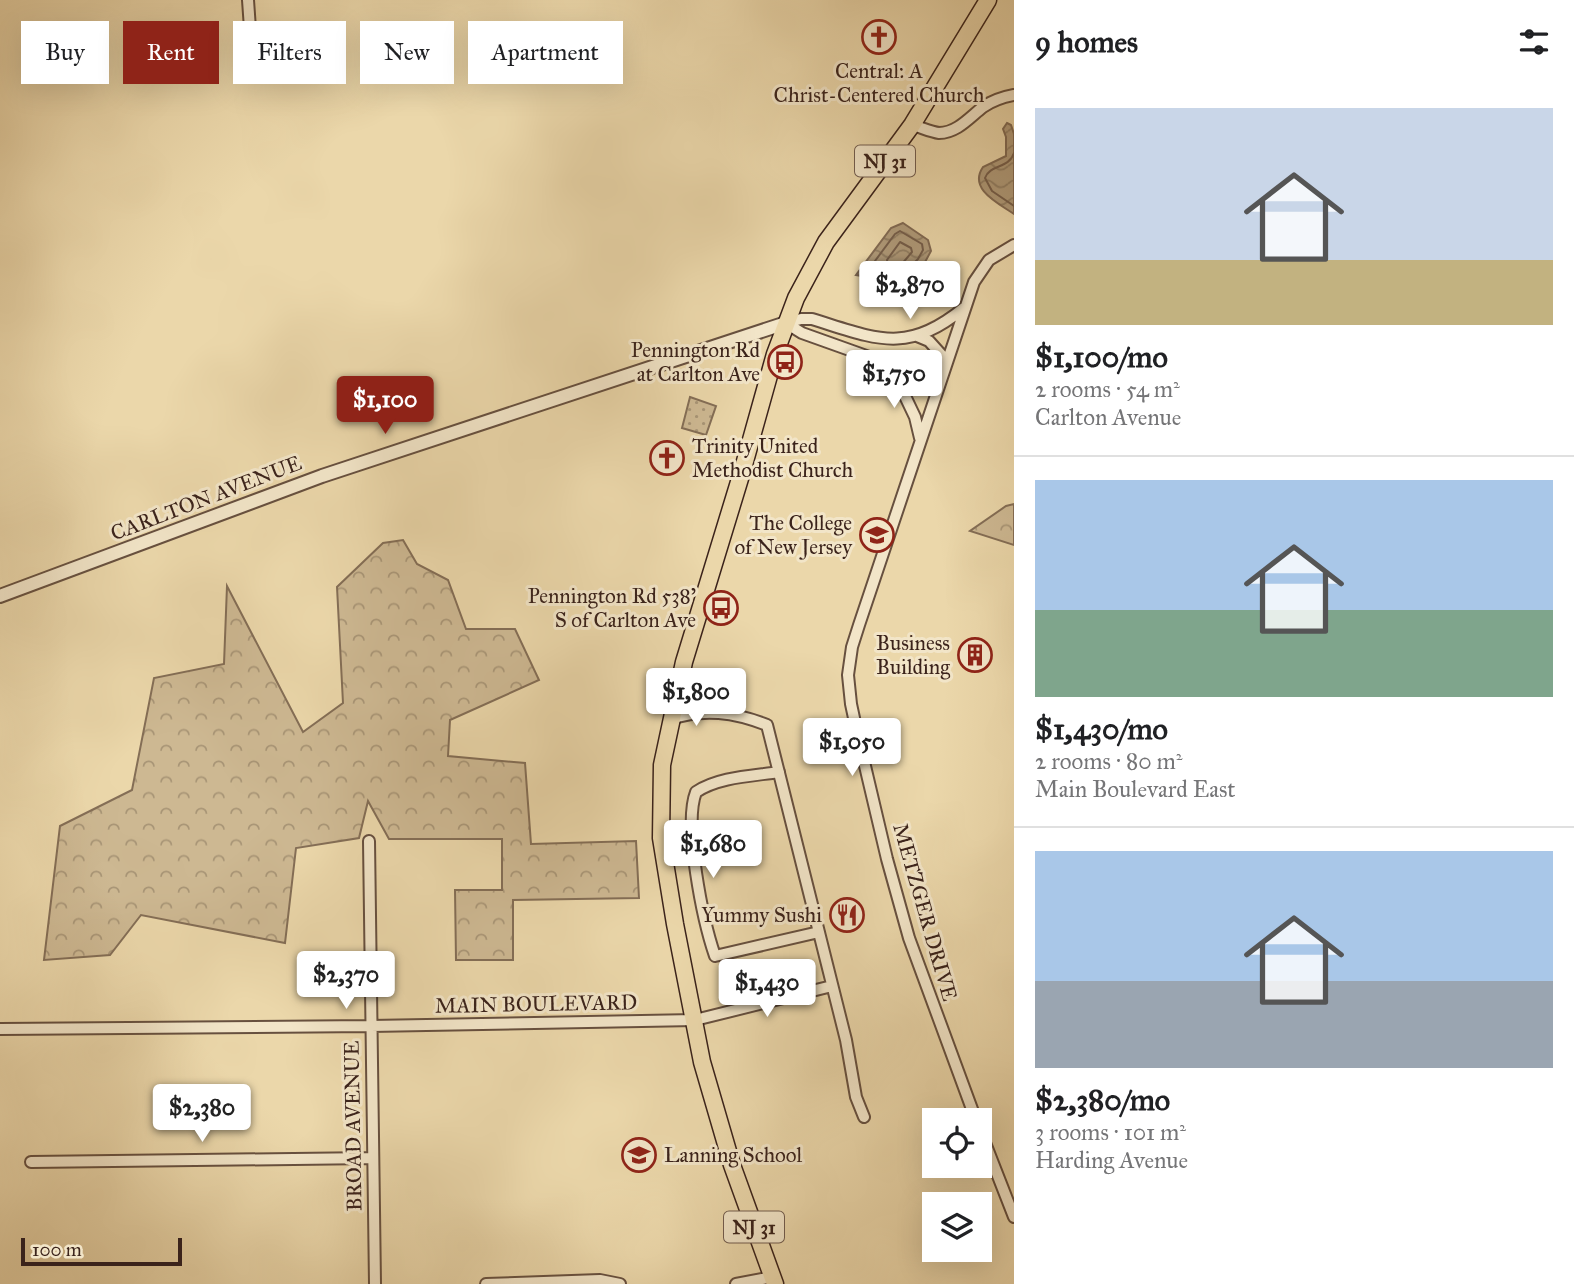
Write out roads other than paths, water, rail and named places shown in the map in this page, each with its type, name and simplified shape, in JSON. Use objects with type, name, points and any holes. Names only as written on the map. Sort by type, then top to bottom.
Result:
[{"type":"main road","name":"NJ 31","points":[[774,1280],[732,1165],[702,1062],[674,925],[661,838],[662,765],[678,686],[786,323],[826,242],[912,125],[988,0]]},
{"type":"street","points":[[248,0],[249,21]]},
{"type":"street","points":[[912,125],[939,133],[952,129],[990,103],[1014,95]]},
{"type":"street","name":"METZGER DRIVE","points":[[972,1108],[909,938],[887,859],[849,691],[852,647],[964,308],[980,271],[1000,252],[1014,245]]},
{"type":"street","points":[[786,323],[812,319],[881,340],[901,339],[916,336],[944,324],[964,308]]},
{"type":"street","points":[[786,323],[802,333],[873,358],[909,380],[922,382],[942,376]]},
{"type":"street","name":"CARLTON AVENUE","points":[[0,596],[399,449],[786,323]]},
{"type":"street","points":[[916,336],[929,341],[947,361]]},
{"type":"street","points":[[894,373],[915,417],[920,439]]},
{"type":"street","points":[[678,686],[691,700],[719,712],[767,725],[846,1040],[856,1097],[864,1118]]},
{"type":"street","points":[[670,719],[690,712],[719,712]]},
{"type":"street","points":[[779,772],[716,783],[704,786],[696,792],[692,809],[693,844],[706,930],[715,956],[820,932]]},
{"type":"street","name":"BROAD AVENUE","points":[[369,841],[375,1284]]},
{"type":"street","name":"MAIN BOULEVARD","points":[[0,1029],[695,1020],[832,986]]},
{"type":"street","points":[[32,1162],[373,1158]]},
{"type":"street","points":[[992,1161],[1014,1217]]},
{"type":"street","points":[[486,1284],[600,1280],[620,1284]]},
{"type":"street","points":[[736,1284],[774,1280]]},
{"type":"water","points":[[1007,123],[1011,125],[1014,134],[1014,214],[987,195],[979,182],[983,167],[1006,156],[1003,129]]},
{"type":"water","points":[[903,223],[928,240],[931,251],[924,264],[907,281],[889,281],[856,275],[891,228]]},
{"type":"place","name":"Central: A Christ-Centered Church","points":[[879,37]]},
{"type":"place","name":"Pennington Rd at Carlton Ave","points":[[785,362]]},
{"type":"place","name":"Trinity United Methodist Church","points":[[667,458]]},
{"type":"place","name":"The College of New Jersey","points":[[877,535]]},
{"type":"place","name":"Pennington Rd 538' S of Carlton Ave","points":[[721,608]]},
{"type":"place","name":"Business Building","points":[[975,655]]},
{"type":"place","name":"Yummy Sushi","points":[[847,915]]},
{"type":"place","name":"Lanning School","points":[[639,1155]]}]
